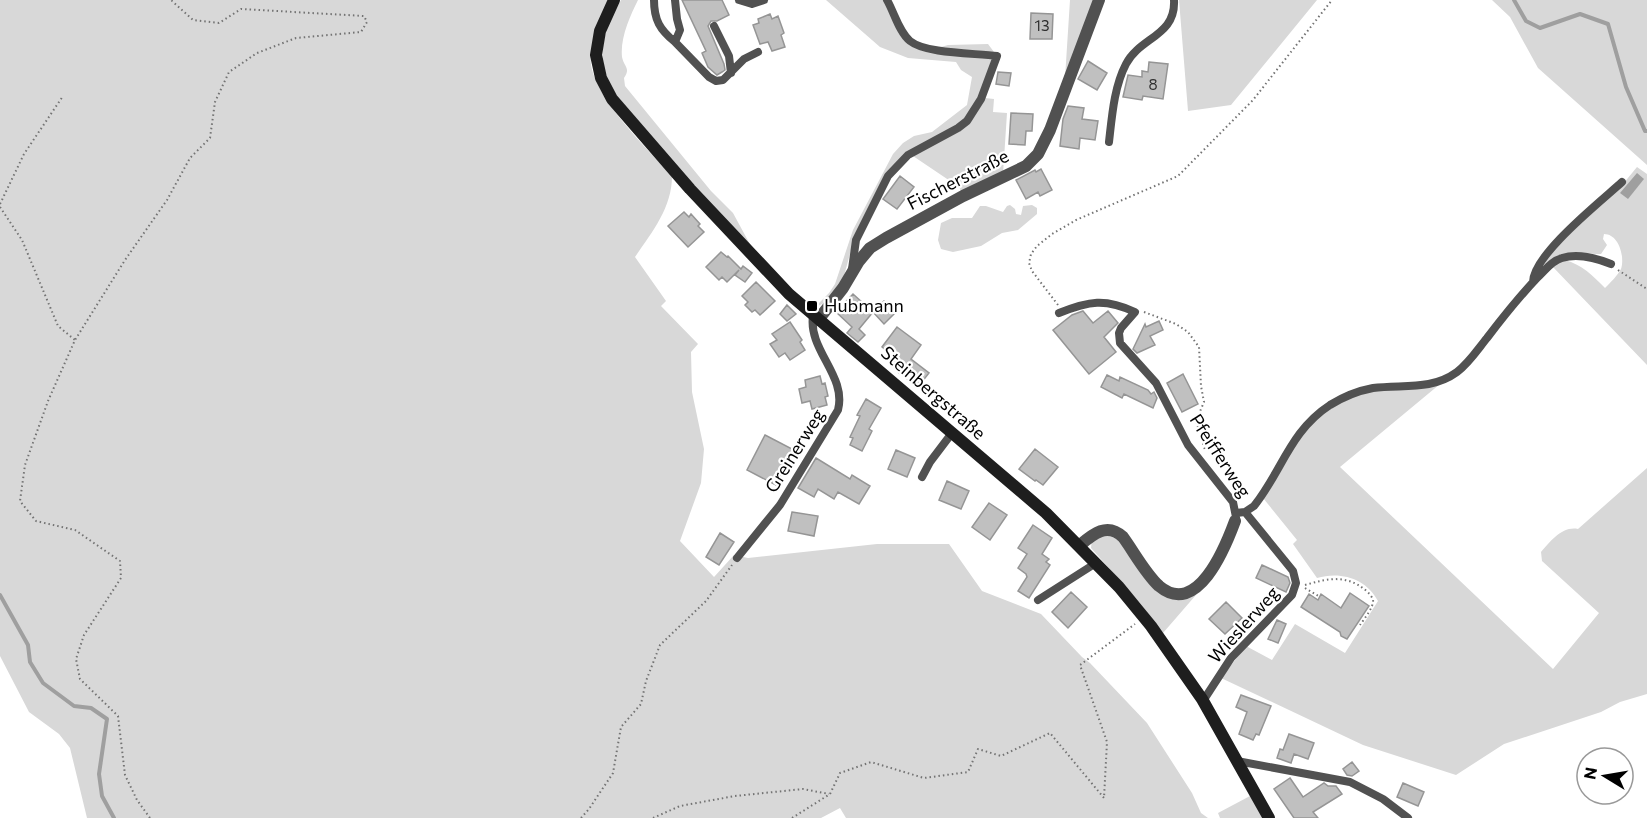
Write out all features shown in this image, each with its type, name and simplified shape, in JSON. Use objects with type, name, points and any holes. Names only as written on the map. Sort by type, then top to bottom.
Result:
[{"type":"street","name":"Steinbergstraße","points":[[614,0],[600,31],[596,55],[598,70],[608,92],[690,189],[767,272],[816,318],[1046,513],[1080,545],[1144,617],[1203,701],[1269,818]]},
{"type":"street","name":"Fischerstraße","points":[[816,318],[836,297],[864,255],[878,243],[963,196],[1019,170],[1032,160],[1042,147],[1050,130],[1099,0]]},
{"type":"street","name":"Pfeifferweg","points":[[1080,545],[1101,530],[1117,532],[1160,586],[1171,592],[1184,594],[1190,592],[1204,580],[1239,516]]},
{"type":"lane","points":[[654,0],[656,20],[660,27],[713,79],[723,81],[744,59],[758,52]]},
{"type":"lane","points":[[675,0],[680,30],[675,42]]},
{"type":"lane","points":[[739,0],[752,4],[764,0]]},
{"type":"lane","name":"Fischerstraße","points":[[852,273],[856,240],[888,176],[909,155],[967,121],[981,99],[996,56],[934,49],[914,43],[906,36],[887,0]]},
{"type":"lane","points":[[1109,142],[1117,89],[1126,64],[1141,45],[1169,23],[1174,0]]},
{"type":"lane","points":[[714,26],[729,56],[731,74]]},
{"type":"lane","points":[[1533,282],[1537,266],[1553,246],[1622,182]]},
{"type":"lane","points":[[1239,516],[1250,510],[1260,498],[1298,434],[1312,418],[1342,398],[1361,391],[1372,388],[1431,384],[1453,374],[1470,359],[1533,282],[1551,265],[1563,258],[1596,258],[1611,264]]},
{"type":"lane","points":[[1061,312],[1084,304],[1102,302],[1115,303],[1135,312]]},
{"type":"lane","name":"Pfeifferweg","points":[[1135,312],[1121,328],[1120,343],[1156,383],[1188,445],[1233,502],[1239,516]]},
{"type":"lane","name":"Greinerweg","points":[[737,558],[780,505],[830,426],[839,406],[838,388],[815,338],[813,328],[816,318]]},
{"type":"lane","points":[[922,477],[930,462],[952,433]]},
{"type":"lane","name":"Wieslerweg","points":[[1203,701],[1231,657],[1287,601],[1296,587],[1293,571],[1239,516]]},
{"type":"lane","points":[[1038,600],[1096,563]]},
{"type":"lane","points":[[1237,761],[1350,782],[1383,799],[1408,818]]},
{"type":"path","points":[[150,818],[137,800],[125,775],[118,716],[80,679],[76,659],[84,635],[121,578],[120,561],[75,530],[36,521],[20,501],[25,465],[48,401],[75,340],[125,260],[167,200],[190,158],[210,138],[215,102],[229,72],[257,53],[296,38],[361,32],[367,22],[364,16],[241,9],[219,23],[193,20],[171,0]]},
{"type":"path","points":[[1061,312],[1032,271],[1029,263],[1031,254],[1037,246],[1076,220],[1178,176],[1253,100],[1332,0]]},
{"type":"path","points":[[63,96],[24,154],[0,206],[22,240],[58,326],[75,340]]},
{"type":"path","points":[[1611,264],[1632,281],[1647,289]]},
{"type":"path","points":[[1135,312],[1142,312],[1176,324],[1188,332],[1198,346],[1204,402],[1196,421],[1213,475]]},
{"type":"path","points":[[581,818],[613,773],[621,727],[640,704],[660,645],[706,601],[737,558]]},
{"type":"path","points":[[1320,597],[1302,586],[1334,578],[1355,583],[1365,590],[1372,597],[1373,603],[1360,625]]},
{"type":"path","points":[[792,818],[830,794],[840,773],[871,762],[924,778],[968,772],[978,748],[1001,756],[1050,733],[1104,798],[1107,742],[1080,665],[1144,617]]},
{"type":"path","points":[[653,818],[680,806],[735,796],[803,789],[830,794]]},
{"type":"shaded area","points":[[0,0],[608,0],[592,47],[592,69],[608,102],[672,176],[669,199],[665,209],[635,257],[666,301],[661,306],[698,344],[691,352],[692,392],[704,449],[701,483],[680,541],[714,577],[734,555],[748,558],[877,544],[949,544],[982,591],[1041,614],[1147,723],[1192,793],[1201,813],[1208,818],[846,818],[840,808],[821,818],[87,818],[70,748],[59,734],[29,712],[0,656]]},
{"type":"shaded area","points":[[621,0],[638,0],[624,35],[622,57],[627,70],[624,78],[625,86],[711,191],[733,213],[752,248],[694,186],[617,96],[610,83],[605,71],[603,48],[609,25]]},
{"type":"shaded area","points":[[826,0],[887,0],[906,36],[934,49],[948,45],[988,44],[994,52],[979,98],[970,113],[957,126],[907,153],[892,167],[854,239],[841,287],[828,301],[814,308],[835,284],[853,230],[893,154],[903,143],[914,136],[932,132],[967,105],[972,77],[961,70],[956,62],[908,58],[880,47]]},
{"type":"shaded area","points":[[1070,0],[1096,0],[1065,78]]},
{"type":"shaded area","points":[[1179,0],[1317,0],[1231,105],[1188,111]]},
{"type":"shaded area","points":[[1492,0],[1647,0],[1647,165],[1538,68],[1510,17]]},
{"type":"shaded area","points":[[985,98],[994,99],[993,112],[1007,113],[1003,174],[962,193],[959,187],[913,156],[968,123]]},
{"type":"shaded area","points":[[1637,167],[1647,174],[1647,365],[1552,266],[1564,260],[1576,264],[1605,288],[1618,274],[1622,264],[1620,247],[1614,238],[1604,234],[1603,239],[1607,245],[1601,254],[1561,255],[1537,272],[1555,248],[1623,184]]},
{"type":"shaded area","points":[[1637,173],[1644,179],[1628,199],[1620,193]]},
{"type":"shaded area","points":[[1010,205],[1015,209],[1016,214],[1021,215],[1023,206],[1032,205],[1037,208],[1037,214],[1018,230],[1002,233],[981,246],[953,252],[941,249],[938,240],[941,223],[952,218],[972,218],[980,206],[1003,212]]},
{"type":"shaded area","points":[[1440,384],[1340,467],[1553,669],[1599,613],[1542,561],[1541,552],[1562,532],[1578,529],[1647,468],[1647,694],[1620,702],[1601,712],[1504,744],[1456,775],[1363,745],[1221,678],[1246,646],[1272,660],[1295,624],[1345,653],[1378,601],[1367,587],[1352,578],[1335,575],[1317,578],[1293,544],[1297,540],[1263,498],[1283,462],[1305,431],[1332,407],[1371,391]]},
{"type":"shaded area","points":[[1113,534],[1158,589],[1202,588],[1163,633],[1140,603],[1091,548],[1092,539]]},
{"type":"shaded area","points":[[1250,796],[1263,818],[1220,818],[1218,813]]},
{"type":"building","points":[[682,0],[722,0],[729,15],[717,21],[711,21],[708,26],[724,64],[725,70],[717,75],[708,67],[702,53],[706,51]]},
{"type":"building","points":[[1031,13],[1053,14],[1052,39],[1030,39]]},
{"type":"building","points":[[770,14],[772,19],[778,16],[784,33],[781,35],[785,47],[772,51],[768,42],[760,44],[753,25],[759,23],[758,19]]},
{"type":"building","points":[[1088,61],[1107,73],[1097,90],[1078,79]]},
{"type":"building","points":[[1149,62],[1168,64],[1163,99],[1143,96],[1142,100],[1123,97],[1128,75],[1142,77],[1142,71],[1148,72]]},
{"type":"building","points":[[998,72],[1011,73],[1009,86],[996,84]]},
{"type":"building","points":[[1068,106],[1084,108],[1082,119],[1098,121],[1095,140],[1080,138],[1079,149],[1060,146],[1063,119]]},
{"type":"building","points":[[1011,113],[1033,114],[1032,131],[1026,131],[1025,145],[1009,144]]},
{"type":"building","points":[[1041,169],[1052,190],[1040,196],[1038,192],[1026,199],[1016,180]]},
{"type":"building","points":[[900,176],[914,187],[897,209],[883,199]]},
{"type":"building","points":[[684,212],[689,217],[691,214],[704,232],[688,247],[668,226]]},
{"type":"building","points":[[721,252],[741,269],[743,266],[752,273],[745,282],[735,275],[739,270],[727,282],[722,277],[719,280],[706,267]]},
{"type":"building","points":[[756,282],[775,301],[760,315],[755,310],[752,312],[745,305],[748,302],[742,296]]},
{"type":"building","points":[[853,294],[873,312],[859,329],[865,335],[858,342],[847,333],[852,327],[836,312]]},
{"type":"building","points":[[884,301],[896,312],[884,324],[873,312]]},
{"type":"building","points":[[787,305],[796,314],[787,321],[780,314]]},
{"type":"building","points":[[1083,311],[1093,323],[1108,311],[1118,323],[1104,337],[1116,352],[1089,374],[1053,330],[1072,315]]},
{"type":"building","points":[[1159,321],[1163,330],[1150,336],[1155,345],[1137,353],[1133,349],[1145,324],[1146,327]]},
{"type":"building","points":[[790,322],[802,340],[800,342],[805,350],[790,360],[785,353],[779,357],[770,344],[777,340],[772,334]]},
{"type":"building","points":[[897,327],[921,345],[911,359],[929,373],[918,387],[898,372],[902,367],[882,347]]},
{"type":"building","points":[[1183,374],[1198,404],[1182,412],[1167,383]]},
{"type":"building","points":[[1107,375],[1119,381],[1120,377],[1148,390],[1151,394],[1154,392],[1157,398],[1153,408],[1124,394],[1122,398],[1101,387]]},
{"type":"building","points":[[820,376],[822,384],[825,383],[828,396],[825,397],[827,405],[812,409],[810,401],[802,403],[799,389],[806,387],[805,380]]},
{"type":"building","points":[[866,399],[881,408],[869,429],[872,431],[862,451],[850,445],[853,438],[850,437],[860,416],[857,415]]},
{"type":"building","points":[[765,435],[794,450],[776,485],[747,470]]},
{"type":"building","points":[[1035,449],[1058,467],[1043,485],[1019,469]]},
{"type":"building","points":[[896,450],[915,458],[907,477],[888,469]]},
{"type":"building","points":[[816,458],[850,479],[852,475],[870,486],[859,504],[838,492],[834,499],[818,489],[814,497],[798,488]]},
{"type":"building","points":[[947,481],[969,491],[961,509],[939,500]]},
{"type":"building","points":[[989,503],[1007,515],[990,540],[972,527]]},
{"type":"building","points":[[792,512],[818,516],[814,536],[788,531]]},
{"type":"building","points":[[1033,525],[1052,538],[1042,554],[1049,559],[1046,562],[1050,565],[1029,598],[1018,591],[1027,577],[1018,568],[1027,554],[1018,548]]},
{"type":"building","points":[[720,533],[734,542],[719,565],[706,557]]},
{"type":"building","points":[[1262,565],[1288,577],[1290,583],[1286,592],[1256,578]]},
{"type":"building","points":[[1071,592],[1087,607],[1068,628],[1052,612]]},
{"type":"building","points":[[1350,593],[1369,606],[1347,639],[1301,607],[1309,594],[1318,600],[1321,594],[1341,608]]},
{"type":"building","points":[[1226,602],[1242,618],[1225,634],[1209,619]]},
{"type":"building","points":[[1277,620],[1286,624],[1278,643],[1268,639]]},
{"type":"building","points":[[1241,695],[1271,706],[1259,735],[1256,734],[1253,740],[1239,734],[1247,712],[1236,707]]},
{"type":"building","points":[[1289,734],[1314,743],[1308,759],[1294,754],[1291,763],[1277,758]]},
{"type":"building","points":[[1352,762],[1359,771],[1352,776],[1347,775],[1343,769]]},
{"type":"building","points":[[1290,778],[1303,797],[1324,783],[1328,786],[1336,786],[1342,794],[1313,812],[1318,818],[1294,818],[1274,789]]},
{"type":"building","points":[[1403,783],[1424,792],[1418,806],[1397,797]]},
{"type":"waterway","points":[[1514,0],[1526,21],[1540,28],[1580,14],[1608,24],[1626,87],[1645,131],[1647,131]]},
{"type":"waterway","points":[[0,595],[28,645],[30,662],[43,683],[74,706],[91,708],[107,719],[99,774],[102,796],[114,818]]},
{"type":"place","name":"Hubmann","points":[[812,306]]}]
